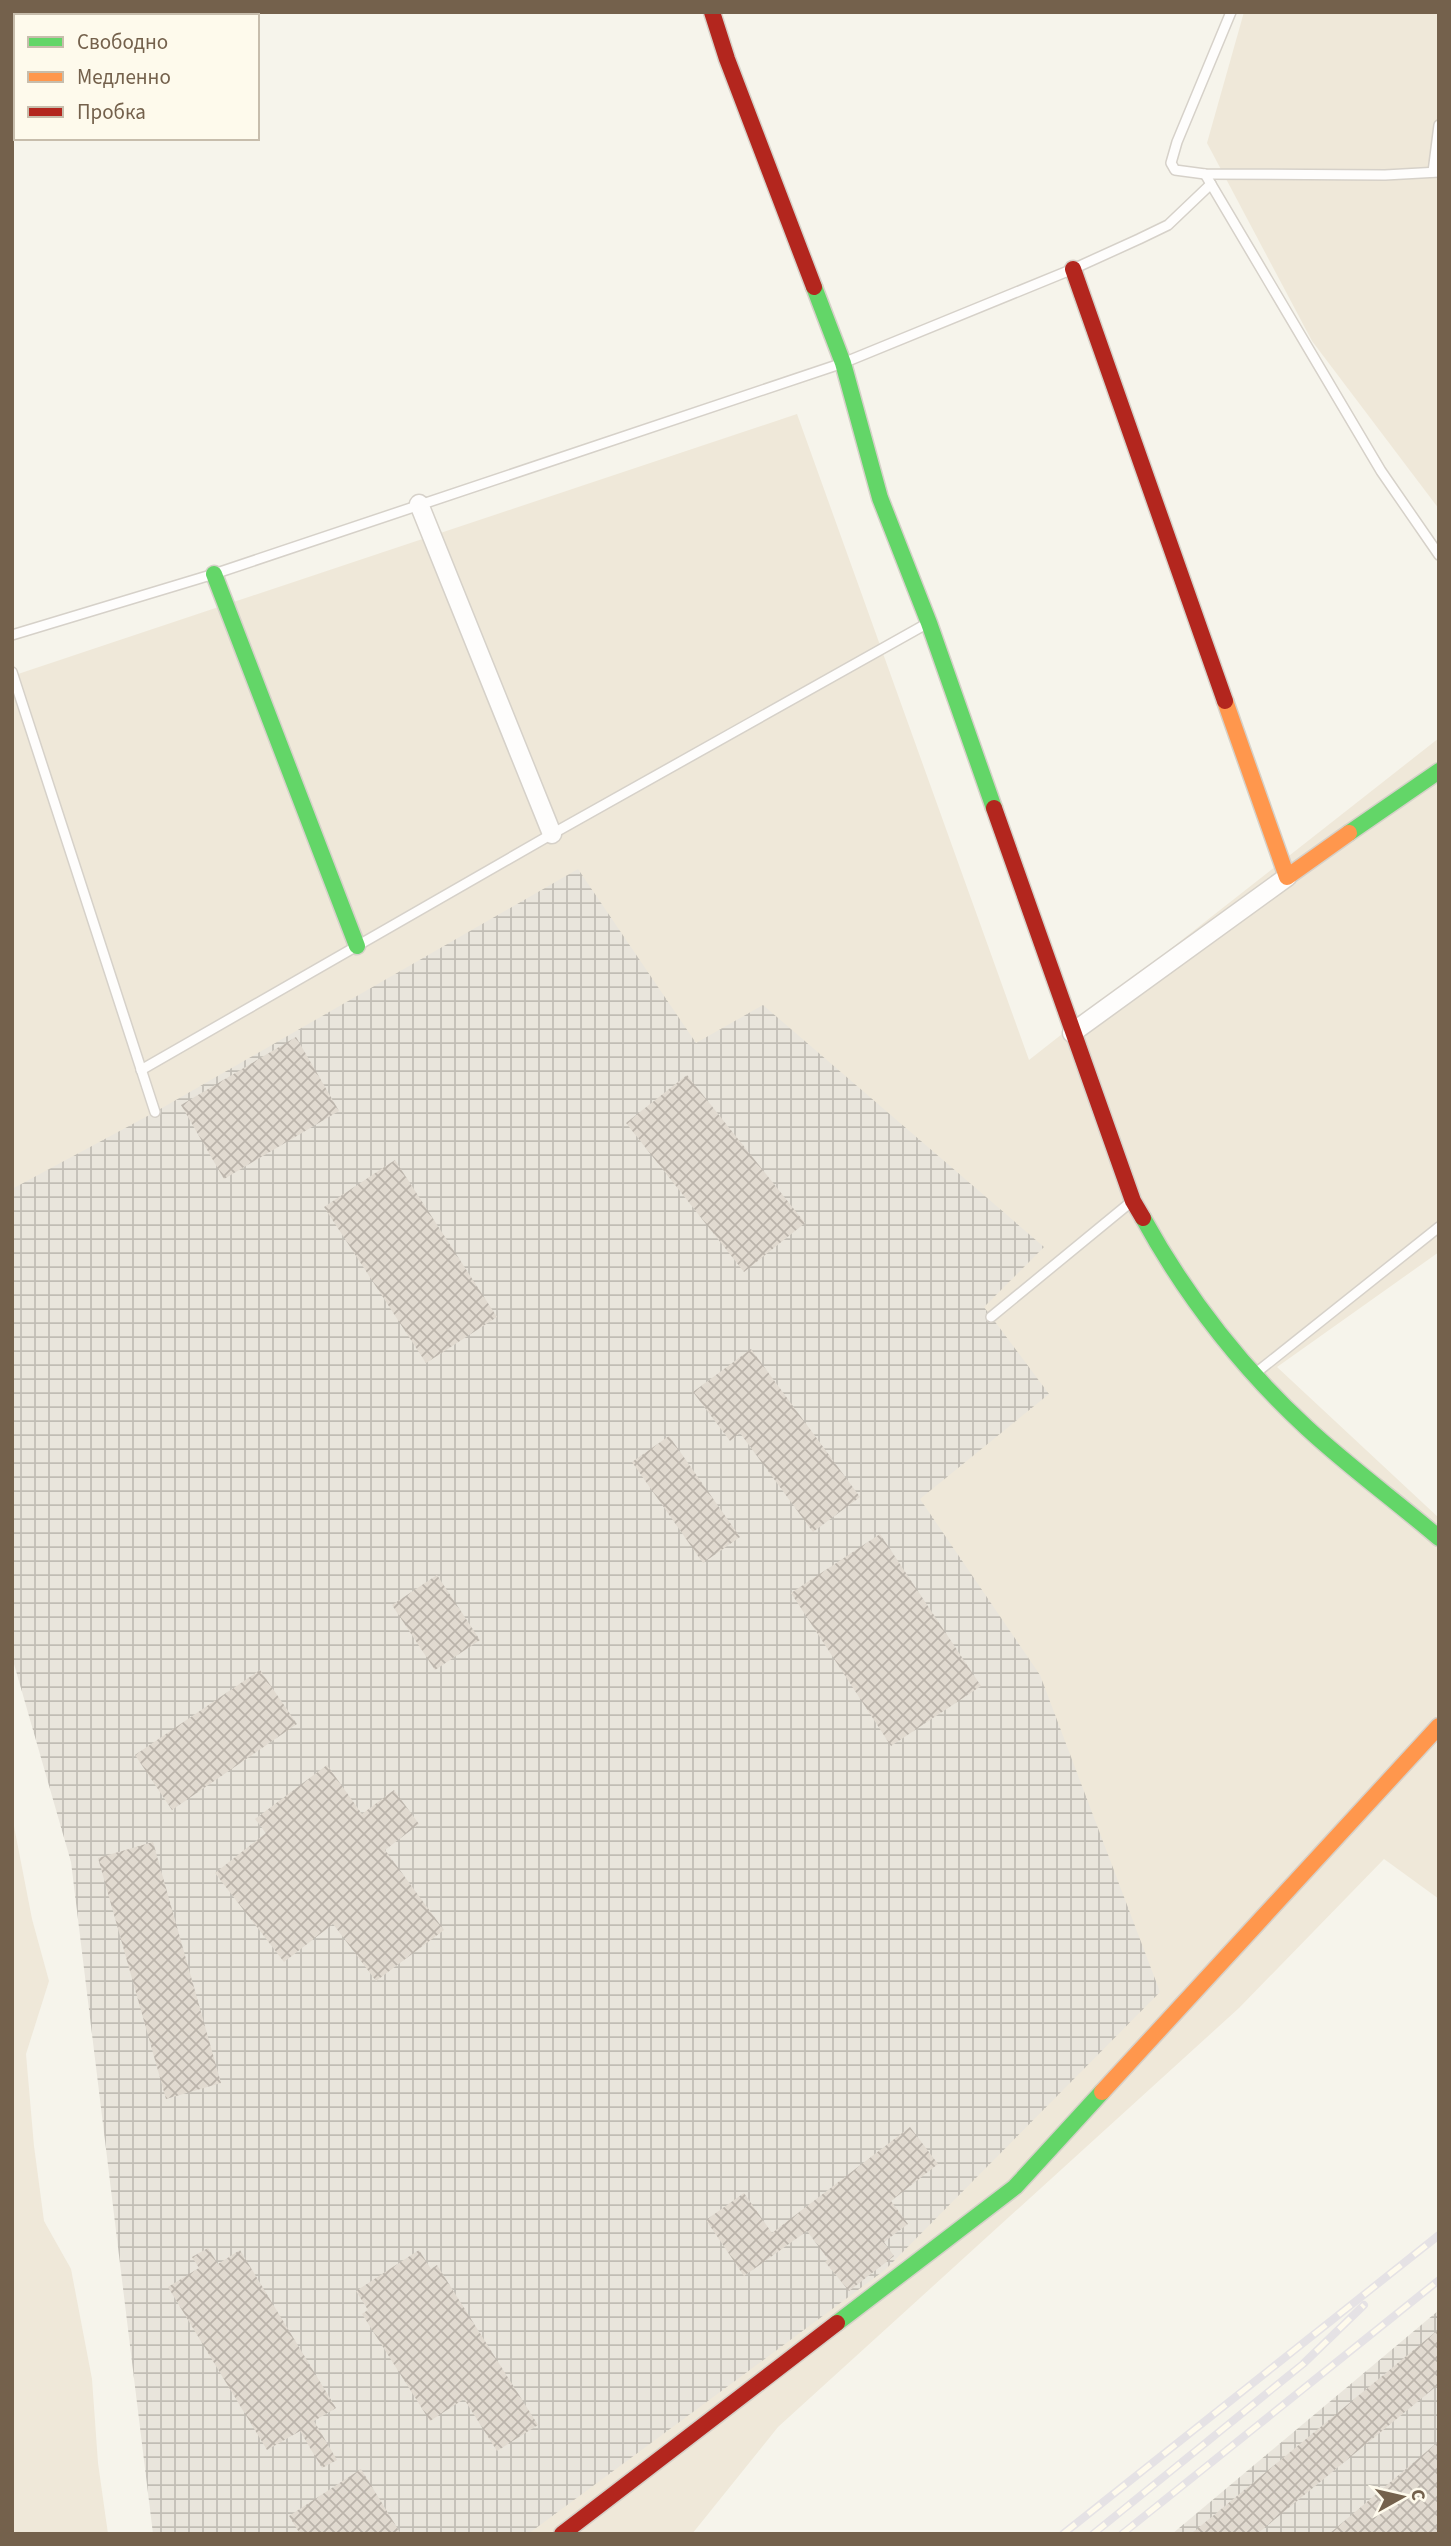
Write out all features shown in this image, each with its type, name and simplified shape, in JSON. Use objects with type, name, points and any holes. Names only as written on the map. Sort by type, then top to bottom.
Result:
[{"type":"street","points":[[712,12],[727,59],[843,363],[880,498],[929,623],[1133,1201],[1158,1248],[1191,1297],[1254,1375],[1294,1416],[1439,1538]]},
{"type":"street","points":[[1073,269],[1287,877]]},
{"type":"street","points":[[419,504],[552,834]]},
{"type":"street","points":[[214,574],[357,946]]},
{"type":"street","points":[[1072,1032],[1439,771]]},
{"type":"street","points":[[562,2534],[1015,2188],[1439,1726]]},
{"type":"lane","points":[[1231,12],[1172,156],[1171,163],[1175,170],[1205,174],[1436,172],[1439,125]]},
{"type":"lane","points":[[1205,174],[1381,471],[1439,555]]},
{"type":"lane","points":[[12,635],[214,574],[843,363],[1073,269],[1168,225],[1211,184]]},
{"type":"lane","points":[[141,1070],[552,834],[929,623]]},
{"type":"lane","points":[[12,672],[155,1112]]},
{"type":"lane","points":[[992,1317],[1133,1201]]},
{"type":"lane","points":[[1254,1375],[1439,1227]]},
{"type":"shaded area","points":[[1244,12],[1439,12],[1439,509],[1312,341],[1207,143]]},
{"type":"shaded area","points":[[797,414],[1029,1060],[1439,738],[1439,1252],[1277,1367],[1439,1518],[1439,1899],[1384,1859],[1239,2008],[778,2427],[692,2534],[163,2534],[103,1944],[12,1597],[12,676]]},
{"type":"shaded area","points":[[578,869],[696,1043],[763,1005],[1044,1247],[984,1307],[1049,1394],[920,1499],[1040,1675],[1160,1992],[885,2270],[528,2534],[153,2534],[71,1862],[12,1657],[12,1189],[155,1112]]},
{"type":"shaded area","points":[[12,1816],[32,1919],[49,1981],[26,2054],[44,2221],[71,2269],[92,2379],[98,2463],[108,2534],[12,2534]]},
{"type":"shaded area","points":[[1439,2310],[1439,2534],[1172,2534]]},
{"type":"building","points":[[296,1037],[339,1111],[224,1179],[181,1105]]},
{"type":"building","points":[[687,1075],[805,1223],[744,1272],[626,1123]]},
{"type":"building","points":[[395,1160],[497,1317],[426,1363],[324,1207]]},
{"type":"building","points":[[751,1349],[860,1497],[813,1532],[740,1433],[730,1441],[693,1392]]},
{"type":"building","points":[[669,1436],[740,1537],[703,1563],[632,1462]]},
{"type":"building","points":[[880,1534],[981,1686],[891,1746],[791,1593]]},
{"type":"building","points":[[437,1575],[480,1640],[435,1670],[392,1605]]},
{"type":"building","points":[[260,1670],[297,1724],[172,1810],[135,1755]]},
{"type":"building","points":[[327,1765],[362,1814],[394,1790],[419,1824],[385,1850],[444,1930],[376,1981],[333,1924],[284,1962],[215,1873],[266,1833],[255,1819]]},
{"type":"building","points":[[153,1842],[221,2083],[166,2099],[98,1858]]},
{"type":"building","points":[[910,2127],[938,2164],[891,2201],[908,2224],[884,2242],[894,2256],[849,2291],[825,2262],[828,2259],[807,2231],[744,2276],[706,2220],[744,2193],[772,2233]]},
{"type":"building","points":[[208,2248],[218,2264],[240,2250],[336,2408],[314,2421],[337,2460],[322,2468],[300,2431],[267,2450],[168,2287],[199,2268],[192,2257]]},
{"type":"building","points":[[419,2250],[431,2269],[437,2265],[538,2425],[497,2451],[464,2399],[430,2421],[362,2314],[368,2310],[356,2291]]},
{"type":"building","points":[[1439,2329],[1439,2384],[1257,2534],[1191,2534]]},
{"type":"building","points":[[1439,2441],[1439,2534],[1329,2534]]},
{"type":"building","points":[[361,2469],[401,2534],[300,2534],[289,2516]]},
{"type":"railway","points":[[1063,2534],[1439,2235]]},
{"type":"railway","points":[[1122,2534],[1439,2280]]},
{"type":"railway","points":[[1093,2534],[1303,2364],[1364,2305]]},
{"type":"traffic: fast","points":[[814,287],[843,363],[880,498],[929,623],[994,808]]},
{"type":"traffic: fast","points":[[214,574],[357,946]]},
{"type":"traffic: fast","points":[[1349,833],[1439,771]]},
{"type":"traffic: fast","points":[[1143,1218],[1197,1303],[1260,1381],[1323,1442],[1439,1538]]},
{"type":"traffic: fast","points":[[837,2323],[1015,2187],[1102,2092]]},
{"type":"traffic: slow","points":[[1225,701],[1287,877],[1349,833]]},
{"type":"traffic: slow","points":[[1102,2092],[1439,1726]]},
{"type":"traffic: jam","points":[[712,12],[727,59],[814,287]]},
{"type":"traffic: jam","points":[[1073,269],[1225,701]]},
{"type":"traffic: jam","points":[[994,808],[1133,1201],[1143,1218]]},
{"type":"traffic: jam","points":[[562,2534],[837,2323]]}]
